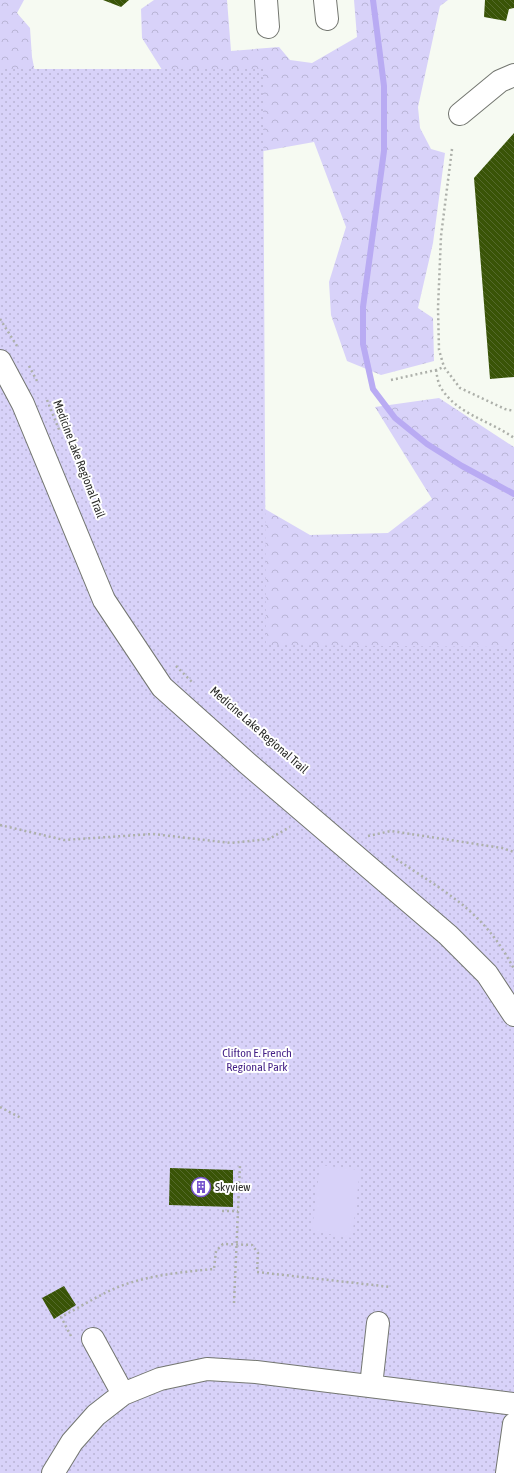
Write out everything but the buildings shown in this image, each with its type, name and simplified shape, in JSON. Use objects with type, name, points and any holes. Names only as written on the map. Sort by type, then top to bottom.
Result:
[{"type":"lane","points":[[266,0],[268,27]]},
{"type":"lane","points":[[460,114],[500,81],[514,75]]},
{"type":"lane","points":[[0,360],[23,404],[104,600],[162,687],[287,798],[448,935],[487,974],[514,1015]]},
{"type":"lane","points":[[370,1386],[378,1324]]},
{"type":"lane","points":[[83,1338],[123,1394]]},
{"type":"lane","points":[[53,1473],[72,1442],[96,1415],[123,1394],[160,1379],[207,1370],[256,1372],[514,1404]]},
{"type":"lane","points":[[507,1473],[514,1424]]},
{"type":"path","points":[[452,149],[441,244],[439,350],[444,367],[460,388],[505,409],[514,411]]},
{"type":"path","points":[[0,319],[18,347]]},
{"type":"path","points":[[26,360],[39,385]]},
{"type":"path","points":[[391,380],[444,367]]},
{"type":"path","points":[[436,370],[440,387],[459,409],[504,430],[514,438]]},
{"type":"path","name":"Medicine Lake Regional Trail","points":[[45,397],[63,438]]},
{"type":"path","name":"Medicine Lake Regional Trail","points":[[174,664],[195,685]]},
{"type":"path","points":[[0,825],[64,840],[153,834],[231,843],[269,839],[282,833]]},
{"type":"path","points":[[362,831],[374,841]]},
{"type":"path","points":[[368,836],[391,831],[502,848],[514,852]]},
{"type":"path","points":[[391,855],[441,887],[477,916],[495,938],[514,970]]},
{"type":"path","points":[[0,1107],[21,1118]]},
{"type":"path","points":[[234,1303],[240,1165]]},
{"type":"path","points":[[222,1211],[238,1211]]},
{"type":"path","points":[[83,1338],[61,1317],[118,1287],[147,1278],[177,1272],[214,1269],[216,1251],[223,1244],[252,1245],[258,1253],[257,1272],[391,1287]]},
{"type":"green space","points":[[0,0],[24,0],[17,13],[30,28],[32,57],[43,113],[176,92],[142,38],[141,9],[154,0],[227,0],[231,51],[279,47],[290,60],[312,63],[357,37],[354,0],[448,0],[440,6],[418,107],[420,128],[431,149],[445,153],[433,243],[418,308],[433,318],[434,361],[381,375],[347,361],[331,315],[329,282],[346,227],[314,142],[224,158],[0,290]]},
{"type":"green space","name":"Clifton E. French Regional Park","points":[[0,69],[263,69],[266,645],[514,647],[514,1473],[0,1473]]},
{"type":"green space","points":[[126,394],[253,502],[310,535],[388,533],[432,499],[375,407],[439,398],[514,447],[514,949],[278,746]]},
{"type":"green space","points":[[320,1165],[360,1170],[352,1238],[312,1231]]},
{"type":"waterway","points":[[373,0],[384,86],[384,151],[363,307],[363,344],[373,389],[395,418],[427,444],[462,466],[514,494]]},
{"type":"place","name":"Skyview","points":[[201,1187]]}]
